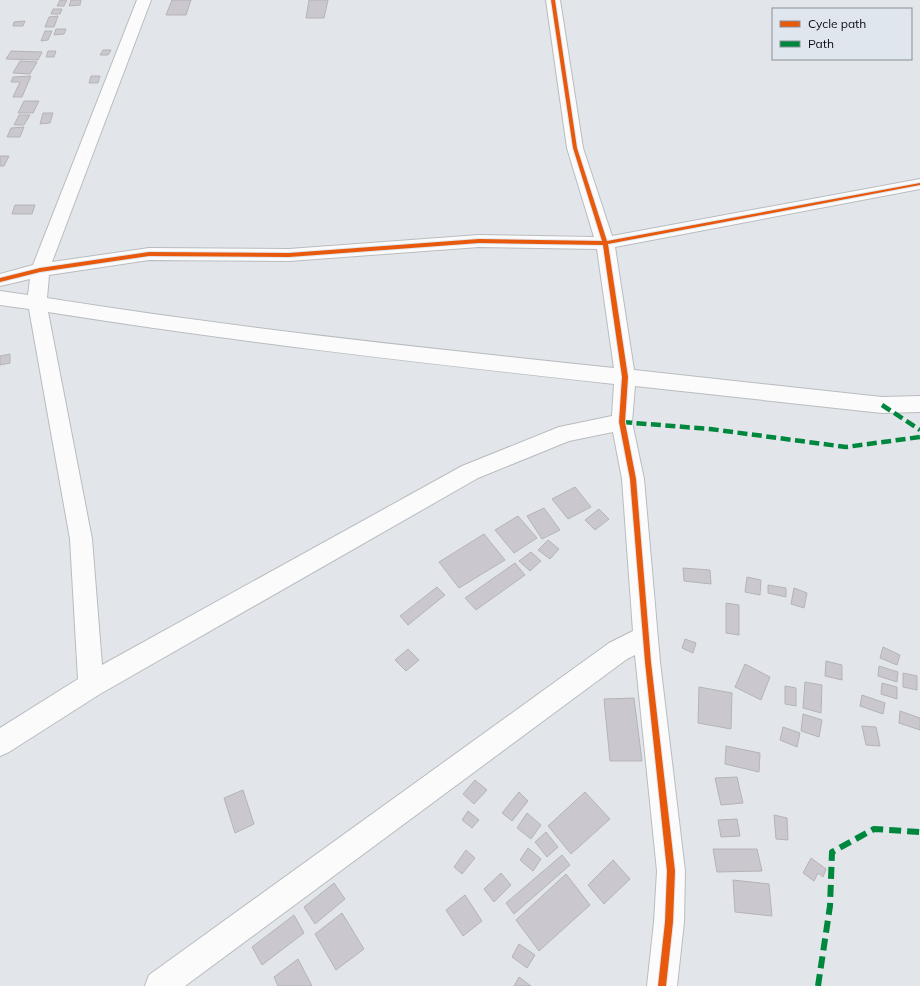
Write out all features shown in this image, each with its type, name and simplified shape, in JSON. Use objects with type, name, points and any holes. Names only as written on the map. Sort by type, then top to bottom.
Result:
[{"type":"street","points":[[91,685],[81,538],[37,303],[40,270],[144,0]]},
{"type":"street","points":[[553,0],[575,148],[605,243],[625,377],[622,422],[633,479],[646,637],[670,871],[669,922],[662,986]]},
{"type":"street","points":[[0,280],[40,270],[149,254],[289,255],[479,241],[605,243],[920,184]]},
{"type":"street","points":[[0,298],[161,323],[625,377],[882,405],[920,404]]},
{"type":"street","points":[[0,743],[91,685],[470,472],[566,434],[622,422]]},
{"type":"street","points":[[160,986],[618,651],[646,637]]},
{"type":"building","points":[[60,0],[67,0],[64,6],[57,6]]},
{"type":"building","points":[[71,0],[81,0],[80,5],[69,6]]},
{"type":"building","points":[[172,0],[191,0],[186,15],[166,15]]},
{"type":"building","points":[[309,0],[328,0],[324,18],[306,18]]},
{"type":"building","points":[[53,9],[62,9],[60,14],[51,14]]},
{"type":"building","points":[[58,16],[54,27],[45,27],[49,17]]},
{"type":"building","points":[[25,21],[23,26],[13,26],[14,22]]},
{"type":"building","points":[[56,29],[66,29],[64,34],[54,35]]},
{"type":"building","points":[[45,31],[52,31],[48,40],[41,41]]},
{"type":"building","points":[[103,50],[111,50],[108,55],[100,55]]},
{"type":"building","points":[[11,51],[42,52],[38,60],[6,59]]},
{"type":"building","points":[[48,51],[56,51],[54,57],[46,57]]},
{"type":"building","points":[[20,61],[37,62],[30,74],[13,73]]},
{"type":"building","points":[[31,76],[22,97],[13,97],[20,82],[11,82],[13,77]]},
{"type":"building","points":[[91,76],[100,76],[98,83],[89,83]]},
{"type":"building","points":[[24,101],[39,101],[33,113],[18,113]]},
{"type":"building","points":[[43,113],[53,113],[50,123],[40,124]]},
{"type":"building","points":[[19,115],[30,115],[24,125],[14,125]]},
{"type":"building","points":[[24,127],[20,137],[7,137],[11,128]]},
{"type":"building","points":[[0,156],[9,156],[4,166],[0,166]]},
{"type":"building","points":[[15,205],[35,205],[32,214],[12,214]]},
{"type":"building","points":[[10,354],[10,363],[0,365],[0,356]]},
{"type":"building","points":[[575,487],[591,507],[568,519],[552,499]]},
{"type":"building","points":[[544,508],[560,530],[542,539],[527,516]]},
{"type":"building","points":[[599,509],[609,519],[595,530],[585,520]]},
{"type":"building","points":[[518,516],[537,538],[514,553],[495,530]]},
{"type":"building","points":[[484,534],[505,560],[459,588],[439,562]]},
{"type":"building","points":[[548,540],[559,549],[550,559],[538,550]]},
{"type":"building","points":[[531,552],[541,561],[530,571],[519,561]]},
{"type":"building","points":[[515,563],[525,575],[476,610],[465,598]]},
{"type":"building","points":[[683,568],[710,570],[711,584],[684,581]]},
{"type":"building","points":[[747,577],[761,580],[760,595],[745,592]]},
{"type":"building","points":[[768,585],[786,588],[786,597],[768,593]]},
{"type":"building","points":[[437,587],[445,595],[408,625],[400,616]]},
{"type":"building","points":[[794,588],[807,593],[804,608],[791,604]]},
{"type":"building","points":[[726,603],[739,605],[739,635],[726,633]]},
{"type":"building","points":[[685,639],[696,643],[693,653],[682,648]]},
{"type":"building","points":[[883,647],[900,655],[897,665],[880,658]]},
{"type":"building","points":[[408,649],[419,660],[406,671],[395,660]]},
{"type":"building","points":[[826,661],[842,665],[842,680],[825,676]]},
{"type":"building","points":[[745,664],[770,677],[761,700],[735,687]]},
{"type":"building","points":[[879,666],[898,672],[897,682],[878,676]]},
{"type":"building","points":[[903,673],[917,676],[917,690],[903,687]]},
{"type":"building","points":[[805,682],[822,685],[821,713],[803,708]]},
{"type":"building","points":[[882,683],[897,687],[897,699],[881,694]]},
{"type":"building","points":[[785,686],[796,688],[796,706],[785,704]]},
{"type":"building","points":[[699,687],[732,693],[731,729],[698,723]]},
{"type":"building","points":[[862,695],[885,703],[883,714],[860,706]]},
{"type":"building","points":[[634,698],[642,761],[610,761],[604,699]]},
{"type":"building","points":[[900,711],[920,718],[920,730],[899,723]]},
{"type":"building","points":[[803,714],[822,720],[819,737],[801,731]]},
{"type":"building","points":[[862,726],[876,727],[880,746],[866,745]]},
{"type":"building","points":[[783,727],[800,733],[797,747],[780,740]]},
{"type":"building","points":[[726,746],[760,753],[759,772],[725,764]]},
{"type":"building","points":[[737,777],[743,803],[721,805],[715,778]]},
{"type":"building","points":[[475,780],[487,790],[474,804],[463,794]]},
{"type":"building","points":[[243,790],[254,824],[235,833],[224,798]]},
{"type":"building","points":[[519,792],[528,801],[512,821],[502,813]]},
{"type":"building","points":[[585,792],[610,819],[571,854],[548,826]]},
{"type":"building","points":[[468,811],[479,820],[472,828],[462,820]]},
{"type":"building","points":[[527,813],[541,825],[531,839],[517,828]]},
{"type":"building","points":[[774,815],[787,818],[788,840],[776,839]]},
{"type":"building","points":[[737,819],[740,836],[721,837],[718,820]]},
{"type":"building","points":[[546,832],[558,847],[547,857],[535,842]]},
{"type":"building","points":[[528,848],[541,859],[533,871],[520,860]]},
{"type":"building","points":[[713,849],[757,849],[762,871],[717,872]]},
{"type":"building","points":[[466,850],[475,858],[462,874],[454,867]]},
{"type":"building","points":[[562,855],[570,865],[514,914],[506,903]]},
{"type":"building","points":[[811,858],[826,869],[823,877],[818,873],[814,881],[803,873]]},
{"type":"building","points":[[613,860],[630,879],[604,904],[588,885]]},
{"type":"building","points":[[501,873],[511,885],[494,902],[484,889]]},
{"type":"building","points":[[566,874],[590,905],[539,951],[516,920]]},
{"type":"building","points":[[733,880],[769,884],[772,916],[735,912]]},
{"type":"building","points":[[334,883],[345,899],[315,924],[304,907]]},
{"type":"building","points":[[465,895],[482,921],[463,936],[446,910]]},
{"type":"building","points":[[342,913],[364,949],[336,970],[315,934]]},
{"type":"building","points":[[294,915],[304,933],[262,965],[252,947]]},
{"type":"building","points":[[519,944],[535,955],[527,968],[512,957]]},
{"type":"building","points":[[298,959],[312,986],[278,986],[274,977]]},
{"type":"building","points":[[519,977],[531,986],[514,986]]},
{"type":"marked path","points":[[882,405],[920,430]]},
{"type":"marked path","points":[[622,422],[710,429],[846,447],[920,437]]},
{"type":"marked path","points":[[818,986],[830,906],[832,852],[874,829],[920,832]]},
{"type":"cycle path","points":[[553,0],[575,148],[605,243],[625,377],[622,422],[633,479],[648,662],[671,871],[669,922],[662,986]]},
{"type":"cycle path","points":[[0,280],[40,270],[149,254],[289,255],[479,241],[605,243],[920,184]]}]
